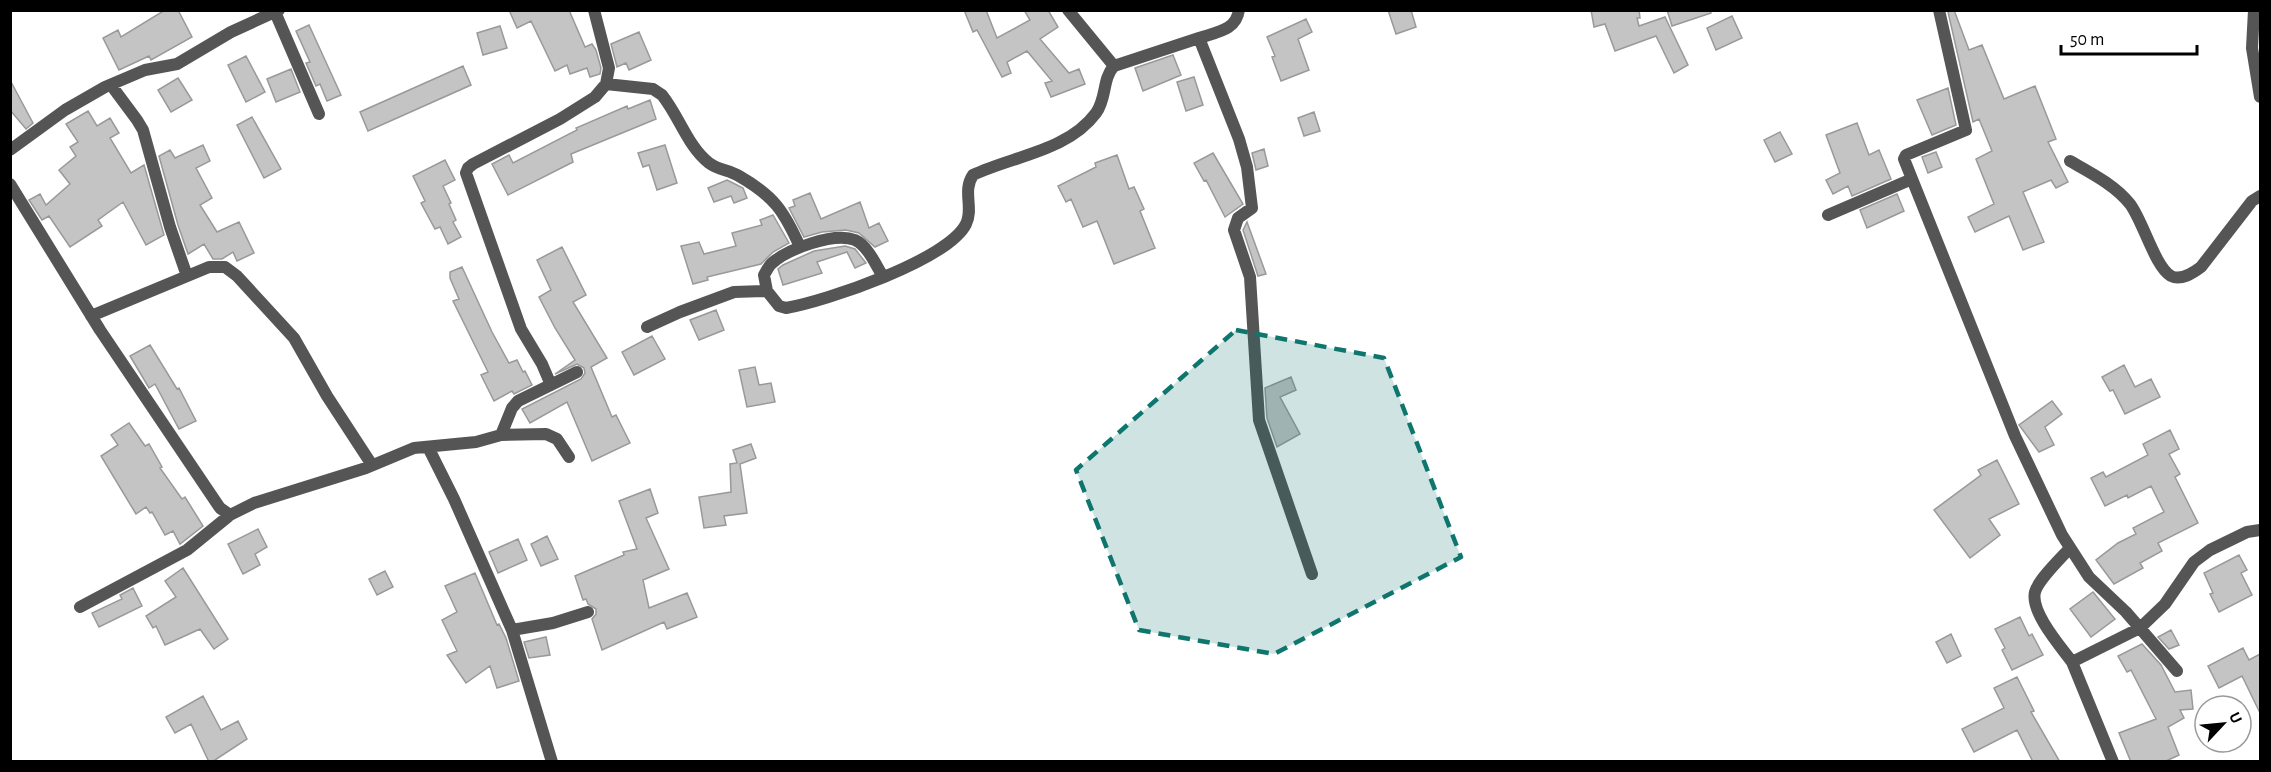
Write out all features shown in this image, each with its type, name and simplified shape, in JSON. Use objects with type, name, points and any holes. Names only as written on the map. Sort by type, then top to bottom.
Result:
[{"type":"street","points":[[551,385],[542,364],[521,329],[466,173],[472,164],[560,119],[595,97],[606,84],[609,68],[594,10]]},
{"type":"street","points":[[1068,10],[1114,66]]},
{"type":"street","points":[[883,277],[864,246],[856,240],[837,237],[800,247],[770,264],[764,276],[767,291],[779,306],[786,308],[883,277],[913,265],[955,239],[966,223],[969,211],[968,182],[973,175],[1061,140],[1090,120],[1101,105],[1105,95],[1106,81],[1114,66],[1227,29],[1234,24],[1239,10]]},
{"type":"street","points":[[1939,10],[1966,130],[1905,156],[1912,179],[2015,436],[2062,535],[2089,577],[2126,612],[2177,671]]},
{"type":"street","points":[[2253,10],[2252,48],[2260,97]]},
{"type":"street","points":[[10,150],[65,110],[111,85],[145,70],[177,64],[231,32],[277,11],[319,114]]},
{"type":"street","points":[[1199,38],[1239,140],[1247,167],[1252,208],[1238,218],[1234,230],[1250,276],[1259,420],[1312,574]]},
{"type":"street","points":[[606,84],[653,89],[662,95],[700,154],[710,164],[736,174],[767,194],[786,216],[800,247]]},
{"type":"street","points":[[111,85],[143,130],[170,227],[187,276]]},
{"type":"street","points":[[2070,161],[2112,186],[2129,203],[2142,223],[2164,269],[2172,276],[2179,278],[2192,274],[2200,267],[2252,201],[2260,196]]},
{"type":"street","points":[[1828,215],[1912,179]]},
{"type":"street","points":[[10,184],[91,316],[220,508],[230,515]]},
{"type":"street","points":[[91,316],[209,267],[225,267],[252,291],[294,338],[336,411],[372,465]]},
{"type":"street","points":[[647,327],[734,292],[767,291]]},
{"type":"street","points":[[501,435],[512,408],[518,401],[578,372]]},
{"type":"street","points":[[80,608],[186,550],[230,515],[254,503],[372,465],[414,448],[476,442],[501,435],[546,434],[557,440],[569,457]]},
{"type":"street","points":[[428,447],[459,509],[512,630],[552,762]]},
{"type":"street","points":[[2072,662],[2140,628],[2165,604],[2194,562],[2224,542],[2247,532],[2260,530]]},
{"type":"street","points":[[2070,548],[2039,584],[2034,595],[2047,628],[2072,662],[2113,762]]},
{"type":"street","points":[[512,630],[553,623],[588,612]]},
{"type":"highlighted area","points":[[1236,330],[1384,358],[1461,557],[1274,654],[1139,630],[1076,470]]},
{"type":"building","points":[[165,10],[178,10],[192,37],[151,60],[149,56],[119,70],[103,38],[118,30],[121,37]]},
{"type":"building","points":[[509,10],[569,10],[585,47],[592,44],[596,50],[601,68],[600,74],[590,77],[587,68],[570,74],[567,65],[555,71],[531,21],[517,28]]},
{"type":"building","points":[[964,10],[986,10],[997,38],[1030,20],[1024,10],[1048,10],[1058,27],[1040,39],[1069,73],[1079,69],[1085,84],[1051,97],[1045,83],[1052,81],[1027,51],[1007,62],[1011,73],[1002,77],[977,30],[973,32]]},
{"type":"building","points":[[1388,10],[1411,10],[1416,27],[1396,34]]},
{"type":"building","points":[[1591,10],[1639,10],[1640,18],[1637,18],[1639,26],[1665,17],[1688,65],[1674,73],[1656,36],[1615,51],[1605,24],[1594,27]]},
{"type":"building","points":[[1667,10],[1710,10],[1711,13],[1672,26]]},
{"type":"building","points":[[1954,10],[1969,50],[1982,45],[2004,99],[2035,86],[2056,139],[2048,142],[2068,182],[2056,188],[2051,180],[2023,192],[2044,242],[2023,250],[2009,216],[1975,232],[1968,217],[1994,204],[1976,159],[1992,151],[1979,119],[1973,122],[1948,12]]},
{"type":"building","points":[[1732,16],[1742,38],[1716,50],[1707,28]]},
{"type":"building","points":[[1306,19],[1312,32],[1298,39],[1309,70],[1281,81],[1272,57],[1275,56],[1267,37]]},
{"type":"building","points":[[309,25],[341,95],[327,101],[320,84],[316,86],[306,63],[310,62],[296,31]]},
{"type":"building","points":[[500,26],[507,48],[483,55],[477,33]]},
{"type":"building","points":[[639,32],[651,60],[629,70],[626,63],[617,67],[611,44]]},
{"type":"building","points":[[1173,55],[1181,75],[1143,91],[1135,68]]},
{"type":"building","points":[[246,56],[265,92],[246,102],[228,65]]},
{"type":"building","points":[[463,66],[471,85],[368,131],[360,112]]},
{"type":"building","points":[[291,69],[300,92],[276,102],[267,79]]},
{"type":"building","points":[[1194,77],[1203,105],[1186,111],[1177,82]]},
{"type":"building","points":[[178,78],[192,100],[171,112],[158,90]]},
{"type":"building","points":[[10,80],[33,123],[26,129],[10,110]]},
{"type":"building","points":[[1948,88],[1956,125],[1932,135],[1917,100]]},
{"type":"building","points":[[650,100],[656,119],[571,154],[573,162],[508,195],[492,164],[509,155],[513,163],[577,130],[576,128],[627,106],[628,109]]},
{"type":"building","points":[[88,111],[97,126],[110,118],[119,133],[110,138],[131,173],[144,165],[164,235],[146,245],[123,202],[98,220],[102,226],[70,247],[49,216],[42,220],[29,200],[40,194],[46,205],[70,184],[59,170],[76,156],[70,147],[78,142],[66,124]]},
{"type":"building","points":[[1314,112],[1320,131],[1304,136],[1298,118]]},
{"type":"building","points":[[252,117],[281,169],[264,178],[237,125]]},
{"type":"building","points":[[1857,123],[1869,155],[1879,150],[1891,179],[1852,196],[1848,186],[1833,194],[1826,180],[1840,173],[1826,135]]},
{"type":"building","points":[[1780,132],[1792,154],[1775,162],[1764,140]]},
{"type":"building","points":[[203,145],[210,161],[196,168],[212,198],[200,205],[217,232],[239,222],[254,253],[237,261],[233,252],[222,259],[213,259],[204,244],[188,254],[178,225],[159,156],[170,150],[175,158]]},
{"type":"building","points":[[665,145],[677,183],[657,190],[649,165],[643,167],[638,153]]},
{"type":"building","points":[[1264,149],[1268,166],[1256,170],[1252,153]]},
{"type":"building","points":[[1936,152],[1942,167],[1928,173],[1922,157]]},
{"type":"building","points":[[1213,153],[1243,204],[1225,217],[1206,180],[1204,181],[1194,163]]},
{"type":"building","points":[[1117,155],[1129,189],[1134,187],[1144,209],[1140,211],[1155,248],[1114,264],[1097,221],[1083,227],[1071,199],[1066,202],[1058,186],[1096,167],[1095,163]]},
{"type":"building","points":[[445,160],[455,180],[443,186],[456,220],[453,222],[461,237],[448,244],[440,227],[435,229],[421,203],[425,201],[413,176]]},
{"type":"building","points":[[727,180],[743,188],[747,198],[734,203],[731,196],[714,202],[708,188]]},
{"type":"building","points":[[810,193],[821,219],[860,202],[869,228],[879,223],[888,241],[875,247],[859,233],[846,230],[822,232],[804,237],[789,208],[795,206],[793,200]]},
{"type":"building","points":[[1897,194],[1904,211],[1867,228],[1860,210]]},
{"type":"building","points":[[773,215],[789,243],[773,252],[761,264],[707,277],[708,280],[693,284],[681,246],[699,242],[704,254],[736,246],[732,233],[762,225],[760,220]]},
{"type":"building","points":[[1247,222],[1266,274],[1258,276],[1243,230]]},
{"type":"building","points":[[845,246],[855,249],[866,263],[855,268],[847,252],[817,262],[822,273],[783,285],[778,269],[783,265],[814,251]]},
{"type":"building","points":[[562,247],[586,295],[573,302],[607,358],[591,367],[612,417],[616,415],[630,443],[592,461],[567,402],[530,423],[522,409],[581,379],[585,373],[584,368],[577,364],[555,374],[575,360],[539,297],[551,290],[537,260]]},
{"type":"building","points":[[462,267],[509,363],[517,360],[532,385],[514,394],[512,391],[494,401],[481,375],[488,372],[453,301],[459,299],[450,278],[450,272]]},
{"type":"building","points":[[716,310],[724,330],[699,340],[690,320]]},
{"type":"building","points":[[652,336],[665,359],[634,375],[622,352]]},
{"type":"building","points":[[150,345],[177,389],[179,388],[196,421],[179,429],[155,384],[149,388],[130,356]]},
{"type":"building","points":[[2124,365],[2135,387],[2151,379],[2160,397],[2125,414],[2113,390],[2110,391],[2102,377]]},
{"type":"building","points":[[755,367],[759,385],[771,383],[775,402],[747,407],[739,370]]},
{"type":"building","points":[[1291,377],[1296,390],[1280,397],[1300,434],[1277,447],[1267,418],[1265,388]]},
{"type":"building","points":[[2052,401],[2062,414],[2045,427],[2054,445],[2039,452],[2019,425]]},
{"type":"building","points":[[129,423],[145,446],[149,444],[162,467],[160,468],[182,499],[185,497],[203,526],[180,544],[173,531],[165,535],[152,512],[150,513],[146,507],[136,514],[101,456],[118,445],[111,435]]},
{"type":"building","points":[[2170,430],[2179,449],[2169,454],[2180,474],[2175,477],[2198,523],[2158,543],[2162,551],[2140,563],[2143,568],[2114,584],[2096,560],[2118,543],[2136,534],[2133,528],[2164,512],[2151,486],[2128,498],[2127,495],[2105,506],[2091,478],[2103,472],[2106,477],[2148,455],[2143,444]]},
{"type":"building","points":[[751,444],[756,458],[740,464],[747,513],[724,516],[726,525],[704,528],[699,497],[731,492],[730,464],[737,463],[733,450]]},
{"type":"building","points":[[1997,460],[2019,504],[1989,519],[2000,535],[1970,558],[1934,510],[1981,475],[1978,470]]},
{"type":"building","points":[[650,489],[658,513],[646,518],[669,569],[643,580],[649,608],[687,593],[697,617],[667,629],[664,622],[602,650],[592,619],[596,614],[596,609],[588,604],[586,599],[583,600],[575,576],[624,555],[623,552],[637,549],[619,501]]},
{"type":"building","points":[[258,529],[267,547],[255,554],[260,565],[243,574],[228,544]]},
{"type":"building","points":[[547,536],[558,559],[541,566],[531,544]]},
{"type":"building","points":[[518,539],[527,560],[498,573],[489,552]]},
{"type":"building","points":[[2239,555],[2247,570],[2241,573],[2252,595],[2219,612],[2210,594],[2213,593],[2204,573]]},
{"type":"building","points":[[183,568],[228,639],[214,649],[200,629],[165,645],[156,626],[153,628],[146,616],[176,597],[165,581]]},
{"type":"building","points":[[385,571],[393,587],[377,595],[369,579]]},
{"type":"building","points":[[475,573],[497,625],[499,624],[506,638],[519,681],[497,688],[490,666],[466,683],[447,655],[457,651],[442,620],[457,612],[445,586]]},
{"type":"building","points":[[133,588],[142,606],[99,627],[92,613],[122,599],[120,595]]},
{"type":"building","points":[[2093,592],[2115,619],[2091,637],[2070,609]]},
{"type":"building","points":[[2020,617],[2029,636],[2032,634],[2043,655],[2012,670],[2002,650],[2005,648],[1995,629]]},
{"type":"building","points":[[2171,630],[2179,645],[2169,649],[2158,637]]},
{"type":"building","points":[[1951,634],[1961,656],[1947,663],[1936,642]]},
{"type":"building","points":[[546,637],[550,655],[529,658],[524,642]]},
{"type":"building","points":[[2142,644],[2161,665],[2175,692],[2191,690],[2193,709],[2180,710],[2184,718],[2168,727],[2179,755],[2164,762],[2131,762],[2119,733],[2156,719],[2131,670],[2127,672],[2118,656]]},
{"type":"building","points":[[2243,648],[2249,660],[2260,654],[2260,713],[2253,694],[2251,694],[2242,676],[2219,688],[2208,666]]},
{"type":"building","points":[[2017,677],[2034,711],[2031,712],[2060,762],[2033,762],[2017,730],[1974,752],[1962,729],[2004,708],[1994,688]]},
{"type":"building","points":[[203,696],[221,730],[238,721],[247,739],[212,762],[209,762],[191,724],[175,733],[166,717]]}]
